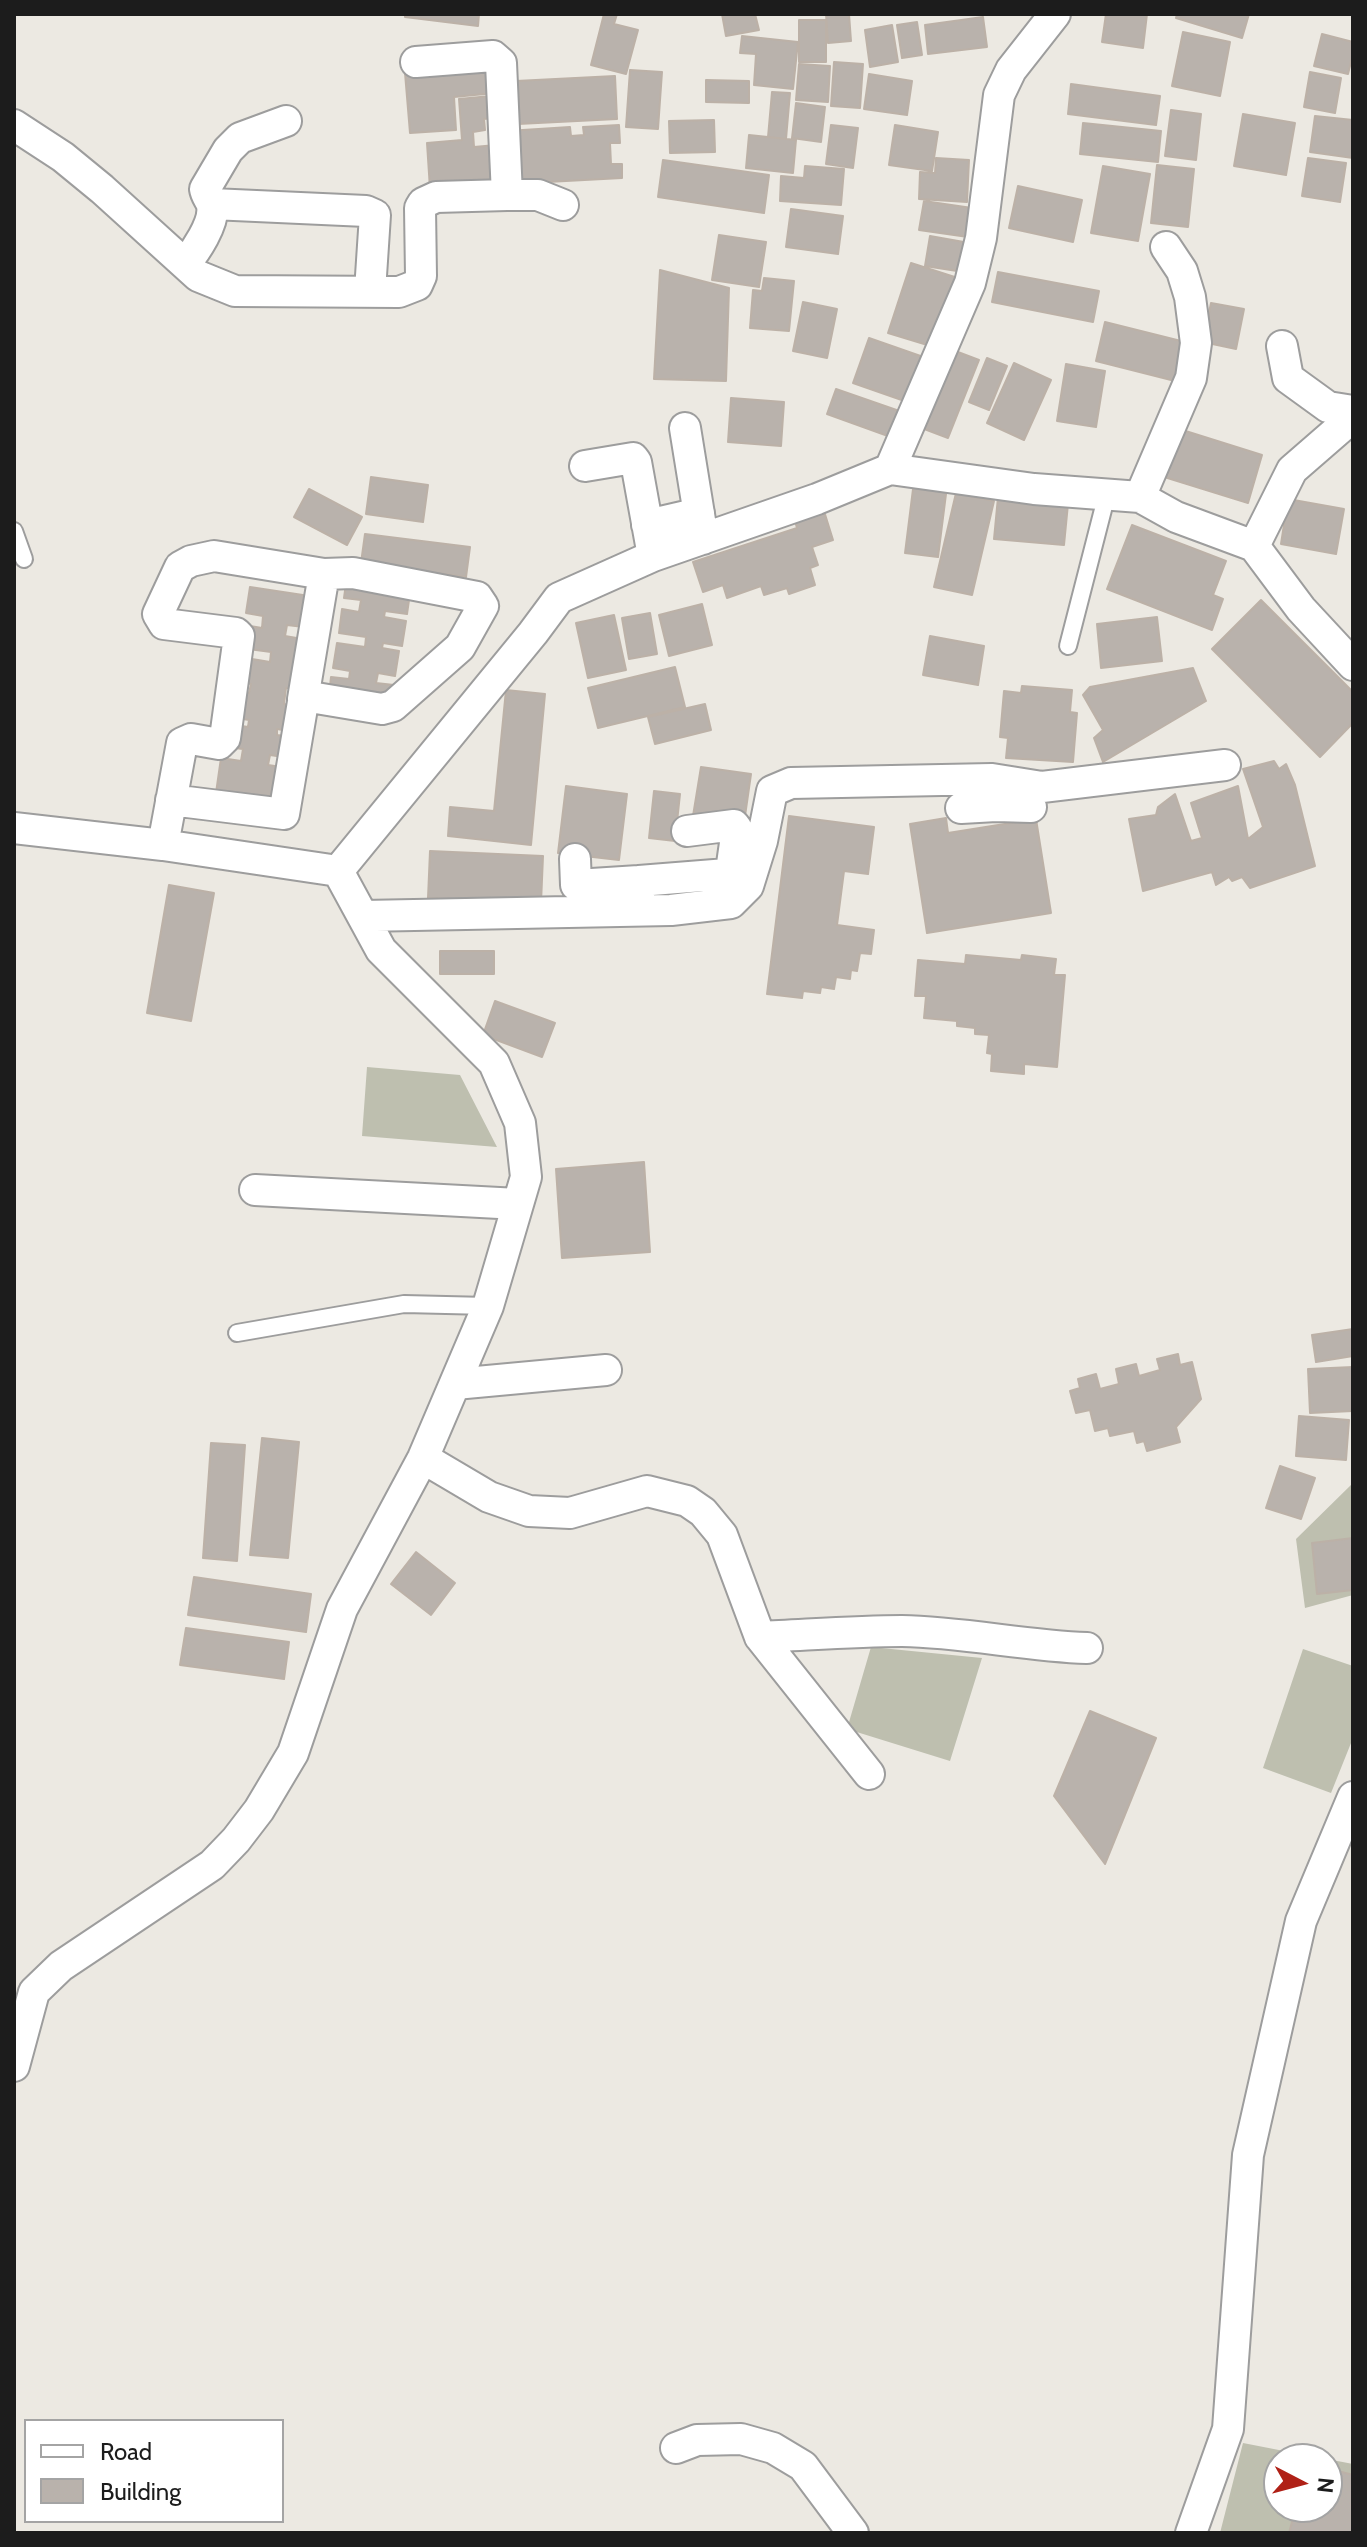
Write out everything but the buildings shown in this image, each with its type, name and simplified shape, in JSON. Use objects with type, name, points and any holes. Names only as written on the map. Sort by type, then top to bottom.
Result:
[{"type":"street","points":[[890,469],[970,283],[981,238],[999,95],[1011,70],[1055,14]]},
{"type":"street","points":[[416,62],[493,56],[501,63],[507,195]]},
{"type":"street","points":[[185,264],[207,230],[212,204],[205,189],[228,150],[240,138],[286,121]]},
{"type":"street","points":[[14,125],[63,157],[198,276],[235,291],[399,292],[417,285],[421,276],[420,208],[423,203],[436,197],[538,195],[563,205]]},
{"type":"street","points":[[212,204],[366,211],[375,215],[370,291]]},
{"type":"street","points":[[1140,497],[1191,378],[1196,343],[1190,297],[1182,271],[1166,247]]},
{"type":"street","points":[[1282,346],[1288,378],[1328,407],[1353,414]]},
{"type":"street","points":[[1254,546],[1292,470],[1353,414]]},
{"type":"street","points":[[685,428],[701,526]]},
{"type":"street","points":[[585,466],[633,458],[653,556]]},
{"type":"street","points":[[647,525],[701,526],[817,499],[890,469],[1034,489],[1140,497],[1176,517],[1254,546],[1301,609],[1353,665]]},
{"type":"street","points":[[338,871],[415,793],[559,598],[653,556],[701,526]]},
{"type":"street","points":[[163,845],[182,743],[191,739],[219,744],[225,738],[239,636],[236,633],[164,624],[158,614],[180,567],[214,556],[324,574],[353,573],[477,597],[483,606],[460,647],[393,706],[382,709],[304,696],[303,699]]},
{"type":"street","points":[[275,861],[324,574]]},
{"type":"street","points":[[363,916],[671,910],[731,903],[748,886],[762,841],[772,791],[791,783],[994,792],[1225,765]]},
{"type":"street","points":[[961,808],[994,792],[1031,807]]},
{"type":"street","points":[[171,800],[284,814]]},
{"type":"street","points":[[575,859],[576,885],[639,881],[678,854],[734,825],[737,829],[731,871],[727,874],[704,876],[678,854]]},
{"type":"street","points":[[14,828],[163,845],[338,871]]},
{"type":"street","points":[[671,910],[678,854]]},
{"type":"street","points":[[14,2066],[24,1990],[212,1865],[259,1810],[293,1753],[342,1609],[423,1458],[488,1306],[526,1177],[520,1123],[494,1063],[381,950],[338,871]]},
{"type":"street","points":[[704,876],[705,906]]},
{"type":"street","points":[[639,881],[639,911]]},
{"type":"street","points":[[255,1190],[518,1204]]},
{"type":"street","points":[[455,1384],[606,1370]]},
{"type":"street","points":[[423,1458],[489,1497],[529,1511],[570,1513],[647,1491],[687,1501],[703,1512],[722,1535],[760,1637],[869,1774]]},
{"type":"street","points":[[760,1637],[903,1631],[1087,1648]]},
{"type":"street","points":[[1191,2533],[1228,2429],[1248,2155],[1301,1921],[1353,1797]]},
{"type":"street","points":[[676,2448],[697,2440],[741,2439],[773,2448],[803,2466],[853,2533]]},
{"type":"lane","points":[[1068,646],[1107,494]]},
{"type":"lane","points":[[14,531],[24,559]]},
{"type":"lane","points":[[237,1333],[404,1304],[488,1306]]},
{"type":"shaded area","points":[[367,1067],[460,1075],[497,1147],[362,1136]]},
{"type":"shaded area","points":[[1353,1483],[1353,1595],[1305,1608],[1296,1539]]},
{"type":"shaded area","points":[[871,1647],[982,1658],[950,1761],[847,1729]]},
{"type":"shaded area","points":[[1303,1649],[1353,1666],[1353,1738],[1331,1793],[1263,1768]]},
{"type":"shaded area","points":[[1243,2443],[1263,2447],[1263,2523],[1343,2523],[1343,2462],[1353,2464],[1353,2533],[1220,2533]]}]
